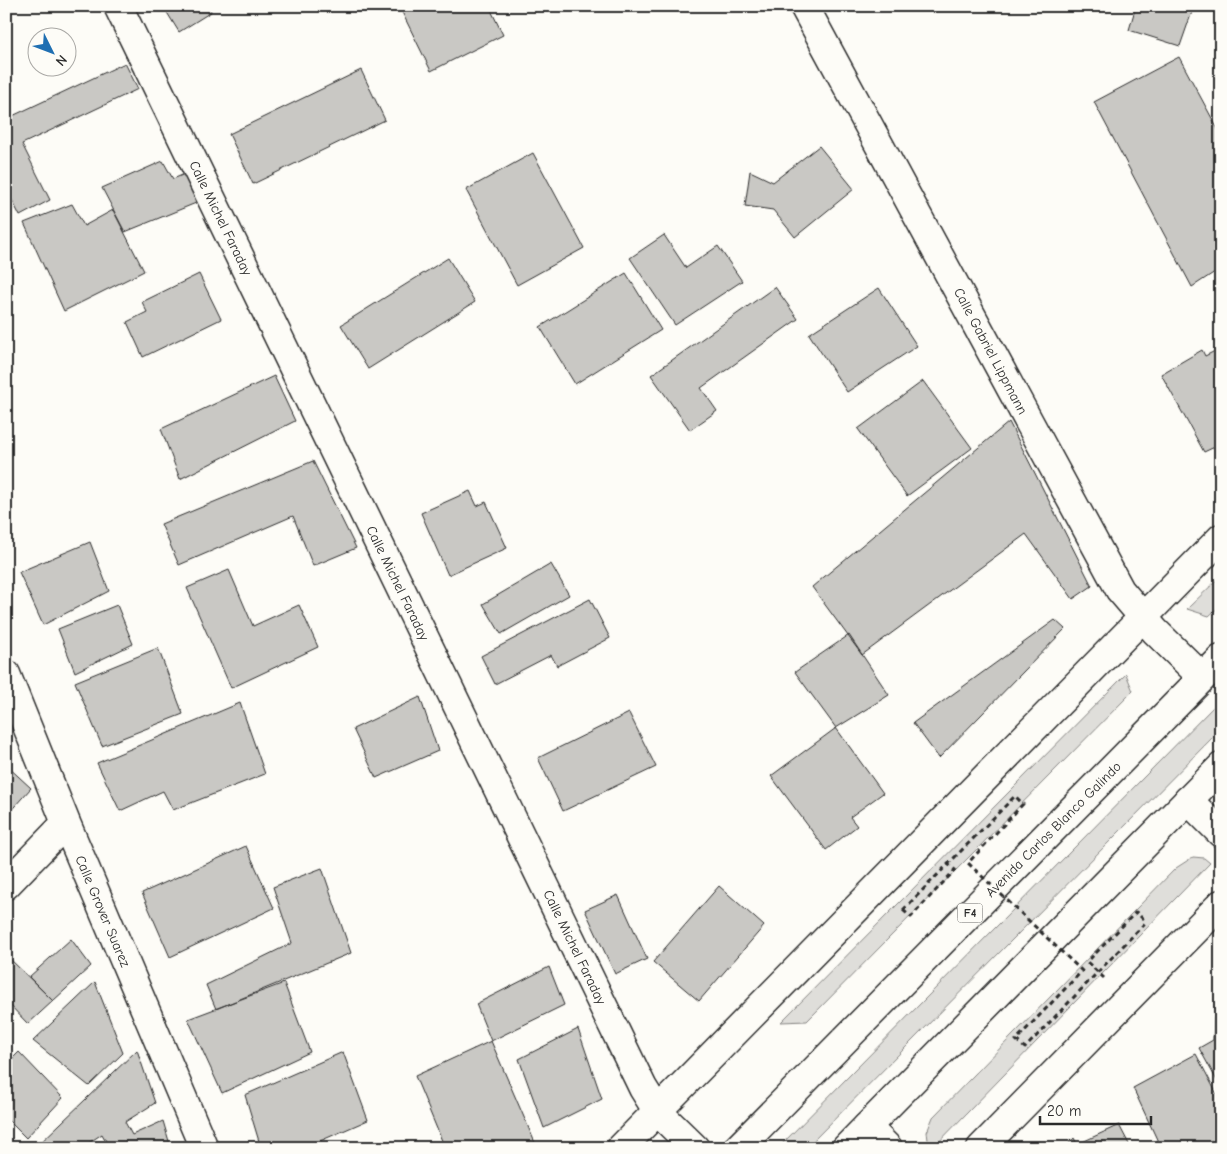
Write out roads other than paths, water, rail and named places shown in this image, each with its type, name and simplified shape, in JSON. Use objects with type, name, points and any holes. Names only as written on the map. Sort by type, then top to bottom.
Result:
[{"type":"main road","name":"Calle Michel Faraday","points":[[118,6],[639,1079],[658,1112],[695,1148]]},
{"type":"main road","name":"Calle Gabriel Lippmann","points":[[804,6],[1120,590],[1143,618],[1212,668]]},
{"type":"main road","points":[[622,1148],[1221,538]]},
{"type":"main road","name":"Avenida Carlos Blanco Galindo","points":[[738,1148],[1212,668]]},
{"type":"main road","name":"Calle Grover Suarez","points":[[6,674],[66,823],[204,1148]]},
{"type":"main road","points":[[846,1148],[1221,767]]},
{"type":"main road","points":[[1188,800],[1221,832]]},
{"type":"main road","points":[[6,884],[66,823]]},
{"type":"main road","points":[[981,1148],[1221,904]]},
{"type":"main road","points":[[867,1127],[888,1148]]}]
